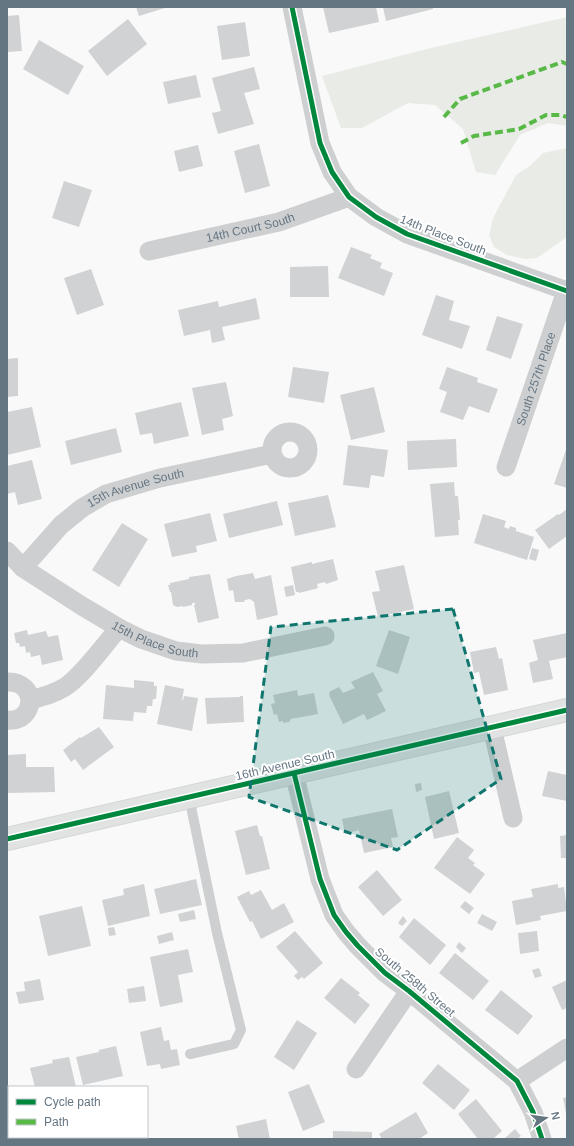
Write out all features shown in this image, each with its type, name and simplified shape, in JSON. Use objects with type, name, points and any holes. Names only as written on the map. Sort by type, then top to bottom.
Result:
[{"type":"main road","name":"16th Avenue South","points":[[7,839],[567,710]]},
{"type":"street","name":"14th Place South","points":[[292,7],[320,143],[332,172],[349,197],[376,217],[407,234],[566,291]]},
{"type":"street","name":"14th Court South","points":[[148,251],[279,222],[349,197]]},
{"type":"street","name":"South 257th Place","points":[[506,467],[566,291]]},
{"type":"street","name":"15th Avenue South","points":[[23,568],[50,536],[74,514],[89,503],[106,494],[150,480],[272,454]]},
{"type":"street","name":"15th Place South","points":[[7,551],[23,568],[119,628],[141,639],[176,651],[202,654],[243,653],[325,636]]},
{"type":"street","points":[[30,700],[55,693],[72,682],[119,628]]},
{"type":"street","points":[[7,682],[19,684],[25,687],[30,700],[27,712],[23,717],[17,720],[7,720]]},
{"type":"street","points":[[492,728],[512,818]]},
{"type":"street","name":"South 258th Street","points":[[294,773],[320,878],[334,915],[358,946],[385,973],[409,991],[517,1081],[533,1112],[542,1139]]},
{"type":"street","points":[[356,1069],[409,991]]},
{"type":"street","points":[[517,1081],[567,1048]]},
{"type":"lane","points":[[189,797],[219,940],[241,1030],[234,1044],[190,1054]]},
{"type":"highlighted area","points":[[453,609],[501,779],[397,850],[249,797],[271,627]]},
{"type":"shaded area","points":[[567,17],[567,126],[548,123],[520,135],[495,175],[476,172],[463,129],[435,105],[408,103],[362,128],[341,128],[322,76],[427,49]]},
{"type":"shaded area","points":[[567,148],[567,237],[537,258],[525,259],[507,255],[494,247],[489,235],[493,218],[516,175],[531,165],[543,153]]},
{"type":"building","points":[[136,7],[168,7],[139,16]]},
{"type":"building","points":[[323,7],[376,7],[379,22],[329,33]]},
{"type":"building","points":[[383,7],[433,7],[433,9],[386,21]]},
{"type":"building","points":[[19,15],[22,51],[7,52],[7,16]]},
{"type":"building","points":[[128,19],[147,44],[107,76],[88,51]]},
{"type":"building","points":[[245,22],[250,56],[222,60],[217,26]]},
{"type":"building","points":[[39,40],[84,66],[68,95],[23,69]]},
{"type":"building","points":[[254,67],[260,89],[244,93],[254,124],[218,134],[212,113],[221,111],[212,78]]},
{"type":"building","points":[[196,75],[201,97],[168,104],[163,82]]},
{"type":"building","points":[[259,144],[270,186],[245,193],[234,151]]},
{"type":"building","points":[[198,145],[203,166],[179,172],[174,151]]},
{"type":"building","points":[[64,181],[92,190],[79,227],[52,218]]},
{"type":"building","points":[[351,247],[372,255],[370,258],[382,263],[380,268],[393,273],[384,296],[338,278]]},
{"type":"building","points":[[328,266],[329,297],[290,297],[290,267]]},
{"type":"building","points":[[91,269],[104,305],[77,315],[64,278]]},
{"type":"building","points":[[436,295],[454,301],[449,320],[470,326],[462,349],[422,335]]},
{"type":"building","points":[[256,298],[260,319],[222,327],[225,340],[212,343],[210,330],[184,336],[178,310],[218,301],[219,307]]},
{"type":"building","points":[[497,316],[523,324],[511,359],[486,350]]},
{"type":"building","points":[[18,358],[18,396],[7,397],[7,359]]},
{"type":"building","points":[[293,367],[329,372],[324,403],[288,397]]},
{"type":"building","points":[[447,367],[478,378],[477,382],[498,389],[489,413],[469,406],[463,420],[440,412],[447,392],[439,389]]},
{"type":"building","points":[[226,382],[233,416],[222,419],[224,430],[202,435],[192,388]]},
{"type":"building","points":[[374,387],[385,432],[351,440],[340,395]]},
{"type":"building","points":[[181,402],[189,436],[154,444],[152,433],[140,435],[135,413]]},
{"type":"building","points":[[32,407],[41,447],[7,455],[7,412]]},
{"type":"building","points":[[116,428],[122,452],[71,465],[65,441]]},
{"type":"building","points":[[456,439],[457,467],[408,470],[407,441]]},
{"type":"building","points":[[348,445],[388,450],[384,477],[371,475],[369,488],[343,485]]},
{"type":"building","points":[[567,447],[567,488],[554,484]]},
{"type":"building","points":[[32,460],[42,499],[18,505],[15,492],[7,494],[7,466]]},
{"type":"building","points":[[454,482],[455,496],[458,496],[460,520],[458,520],[459,535],[435,537],[430,484]]},
{"type":"building","points":[[328,495],[336,527],[295,536],[288,503]]},
{"type":"building","points":[[277,501],[283,525],[229,538],[223,514]]},
{"type":"building","points":[[567,509],[567,536],[549,549],[535,530]]},
{"type":"building","points":[[210,513],[217,541],[196,546],[197,552],[172,557],[164,524]]},
{"type":"building","points":[[483,514],[506,521],[504,527],[509,529],[510,526],[516,528],[516,531],[534,537],[527,560],[474,543]]},
{"type":"building","points":[[122,523],[148,539],[119,587],[92,570]]},
{"type":"building","points":[[532,548],[539,550],[536,561],[529,559]]},
{"type":"building","points":[[333,559],[338,580],[326,584],[325,582],[317,584],[318,588],[315,589],[299,593],[296,592],[291,567]]},
{"type":"building","points":[[404,565],[414,609],[378,617],[372,592],[380,591],[375,571]]},
{"type":"building","points":[[253,573],[255,579],[271,575],[278,615],[257,620],[254,602],[250,599],[245,600],[244,602],[235,602],[233,590],[229,591],[227,579]]},
{"type":"building","points":[[210,574],[219,618],[198,623],[194,605],[195,603],[183,607],[173,605],[171,592],[168,585],[170,585],[170,583],[189,579],[189,577]]},
{"type":"building","points":[[293,585],[295,595],[286,597],[284,587]]},
{"type":"building","points":[[27,630],[28,635],[46,631],[48,637],[58,635],[63,660],[42,665],[40,655],[31,657],[30,652],[26,653],[25,646],[20,647],[19,643],[16,643],[14,633]]},
{"type":"building","points":[[389,630],[410,637],[398,674],[376,666]]},
{"type":"building","points":[[567,633],[567,657],[549,661],[553,679],[533,683],[529,663],[538,660],[533,640]]},
{"type":"building","points":[[496,647],[499,659],[502,658],[508,690],[484,695],[479,672],[474,673],[470,652]]},
{"type":"building","points":[[373,672],[383,691],[377,694],[386,711],[367,720],[364,714],[343,724],[329,695],[329,692],[339,687],[343,693],[355,688],[351,682]]},
{"type":"building","points":[[134,680],[154,682],[154,686],[157,686],[156,699],[153,699],[152,706],[147,706],[146,713],[134,712],[133,721],[103,719],[106,685],[134,688]]},
{"type":"building","points":[[165,685],[184,689],[182,700],[184,696],[198,698],[192,731],[157,724]]},
{"type":"building","points":[[297,690],[298,696],[314,693],[318,714],[291,719],[289,722],[279,722],[277,714],[274,715],[271,704],[275,703],[273,695]]},
{"type":"building","points":[[243,696],[244,722],[207,724],[205,698]]},
{"type":"building","points":[[99,727],[114,747],[83,770],[75,759],[71,762],[63,750],[80,737],[81,738]]},
{"type":"building","points":[[26,754],[26,767],[54,767],[55,792],[7,793],[7,755]]},
{"type":"building","points":[[548,771],[567,775],[567,801],[542,796]]},
{"type":"building","points":[[421,783],[422,790],[416,792],[415,784]]},
{"type":"building","points":[[449,791],[459,833],[434,839],[425,797]]},
{"type":"building","points":[[392,809],[398,837],[391,838],[393,847],[364,853],[359,830],[345,834],[342,819]]},
{"type":"building","points":[[257,825],[260,836],[262,836],[270,869],[246,875],[235,831]]},
{"type":"building","points":[[567,835],[567,858],[561,858],[560,836]]},
{"type":"building","points":[[457,837],[474,850],[468,858],[475,863],[473,865],[485,874],[470,894],[434,868]]},
{"type":"building","points":[[377,870],[402,900],[383,916],[358,887]]},
{"type":"building","points":[[196,879],[202,905],[160,914],[154,889]]},
{"type":"building","points":[[144,884],[150,916],[108,926],[102,900],[124,895],[123,889]]},
{"type":"building","points":[[558,884],[558,888],[564,887],[567,911],[540,916],[541,920],[516,925],[512,901],[533,897],[531,889]]},
{"type":"building","points":[[261,890],[272,910],[284,903],[294,922],[261,939],[237,897],[249,891],[251,895]]},
{"type":"building","points":[[465,901],[474,908],[469,914],[460,907]]},
{"type":"building","points":[[82,906],[91,946],[48,956],[39,916]]},
{"type":"building","points":[[194,910],[196,919],[180,922],[178,914]]},
{"type":"building","points":[[482,914],[497,922],[492,931],[477,923]]},
{"type":"building","points":[[403,916],[407,921],[402,926],[398,923]]},
{"type":"building","points":[[414,918],[446,945],[430,965],[399,937]]},
{"type":"building","points":[[114,927],[116,935],[109,936],[108,928]]},
{"type":"building","points":[[295,931],[323,963],[304,979],[302,977],[298,980],[294,976],[298,972],[276,947]]},
{"type":"building","points":[[537,931],[539,951],[520,954],[518,933]]},
{"type":"building","points":[[172,932],[174,940],[159,944],[157,936]]},
{"type":"building","points":[[459,942],[466,948],[462,953],[456,947]]},
{"type":"building","points":[[188,949],[193,972],[178,975],[183,1002],[160,1007],[150,957]]},
{"type":"building","points":[[455,953],[489,981],[473,1000],[439,973]]},
{"type":"building","points":[[539,968],[542,976],[535,978],[532,970]]},
{"type":"building","points":[[341,978],[360,993],[358,995],[370,1005],[355,1024],[324,998]]},
{"type":"building","points":[[40,979],[44,1000],[19,1004],[16,992],[25,991],[24,982]]},
{"type":"building","points":[[567,980],[567,1008],[562,1010],[552,987]]},
{"type":"building","points":[[144,986],[146,1001],[129,1003],[127,989]]},
{"type":"building","points":[[501,990],[533,1016],[518,1035],[485,1010]]},
{"type":"building","points":[[297,1020],[317,1033],[294,1070],[274,1057]]},
{"type":"building","points":[[161,1027],[164,1041],[169,1040],[171,1050],[177,1049],[180,1065],[161,1069],[160,1064],[147,1066],[140,1032]]},
{"type":"building","points":[[116,1046],[123,1076],[83,1085],[76,1057],[99,1052],[99,1050]]},
{"type":"building","points":[[69,1057],[76,1086],[35,1086],[30,1068],[53,1063],[52,1060]]},
{"type":"building","points":[[438,1064],[470,1090],[454,1110],[422,1083]]},
{"type":"building","points":[[309,1084],[325,1122],[303,1131],[288,1092]]},
{"type":"building","points":[[567,1097],[567,1113],[566,1113],[563,1098]]},
{"type":"building","points":[[476,1099],[502,1131],[493,1139],[478,1139],[458,1114]]},
{"type":"building","points":[[416,1112],[428,1133],[419,1139],[382,1139],[379,1134]]},
{"type":"building","points":[[266,1119],[270,1139],[239,1139],[236,1126]]},
{"type":"building","points":[[515,1129],[521,1136],[517,1139],[504,1139]]},
{"type":"building","points":[[333,1131],[372,1132],[372,1139],[333,1139]]},
{"type":"building","points":[[68,1138],[125,1139],[68,1139]]},
{"type":"marked path","points":[[444,117],[460,99],[562,62],[567,64]]},
{"type":"marked path","points":[[461,143],[474,136],[519,129],[546,115],[560,115],[567,117]]},
{"type":"cycle path","points":[[292,7],[320,143],[332,172],[349,197],[376,217],[407,234],[567,291]]},
{"type":"cycle path","points":[[7,839],[567,710]]},
{"type":"cycle path","points":[[294,773],[320,879],[334,915],[358,946],[385,973],[409,991],[517,1081],[533,1112],[542,1139]]}]
